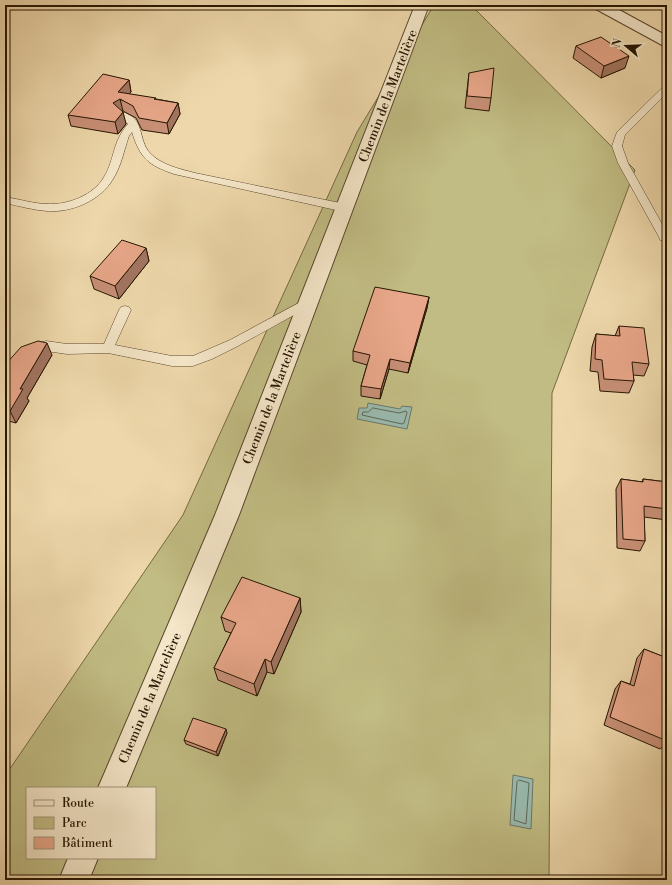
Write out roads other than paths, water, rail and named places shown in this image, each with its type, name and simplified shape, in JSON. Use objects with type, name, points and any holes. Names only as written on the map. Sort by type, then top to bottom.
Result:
[{"type":"street","name":"Chemin de la Martelière","points":[[112,787],[227,515],[422,5]]},
{"type":"street","points":[[599,5],[667,42]]},
{"type":"street","points":[[74,880],[83,859]]},
{"type":"lane","points":[[122,5],[137,5]]},
{"type":"lane","points":[[664,237],[623,164],[617,146],[620,134],[667,88]]},
{"type":"lane","points":[[122,115],[129,118],[134,124],[140,146],[145,154],[152,160],[162,165],[197,177],[345,208]]},
{"type":"lane","points":[[5,200],[48,208],[71,205],[90,197],[100,189],[109,178],[124,136],[134,124]]},
{"type":"lane","points":[[22,355],[46,346],[67,349],[108,348],[172,361],[193,361],[208,356],[234,343],[308,302]]},
{"type":"lane","points":[[108,348],[125,310]]},
{"type":"water","points":[[368,403],[400,409],[402,406],[412,407],[407,429],[357,419],[359,408],[367,408]]},
{"type":"water","points":[[513,775],[533,779],[531,829],[510,825]]}]
